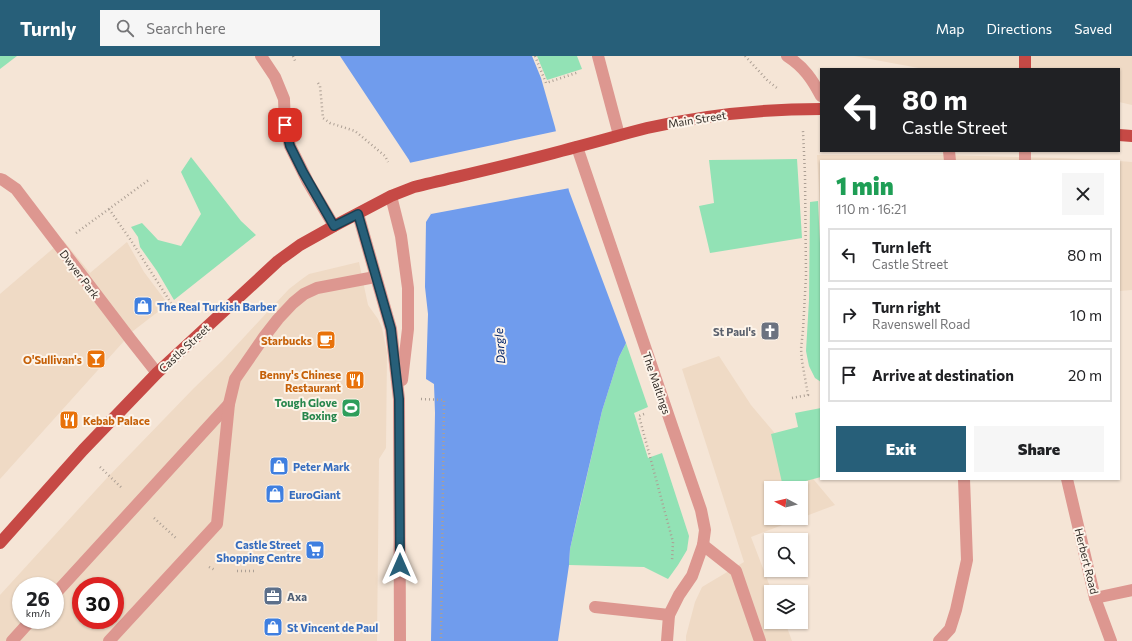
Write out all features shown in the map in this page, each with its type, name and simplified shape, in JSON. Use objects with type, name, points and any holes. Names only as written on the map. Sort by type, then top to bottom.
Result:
[{"type":"main road","points":[[1025,56],[1025,68]]},
{"type":"main road","name":"Main Street","points":[[414,187],[667,124],[757,111],[820,109]]},
{"type":"main road","points":[[1120,134],[1132,136]]},
{"type":"main road","name":"Castle Street","points":[[0,543],[83,450],[157,373],[278,261],[300,245],[334,226],[396,194],[414,187]]},
{"type":"street","points":[[261,56],[275,77],[284,99],[285,125],[290,146],[308,182],[334,226]]},
{"type":"street","points":[[598,56],[619,135]]},
{"type":"street","points":[[787,56],[795,61],[807,73],[814,82],[820,94]]},
{"type":"street","name":"The Maltings","points":[[577,147],[702,510],[705,530],[703,545],[692,576],[669,615],[667,641]]},
{"type":"street","name":"Dwyer Park","points":[[0,179],[16,189],[157,373]]},
{"type":"street","points":[[396,194],[408,288],[408,329],[399,399]]},
{"type":"street","points":[[358,214],[391,329],[399,399],[400,641]]},
{"type":"street","points":[[109,641],[218,524],[229,404],[235,380],[264,337],[278,319],[304,294],[318,288],[375,277]]},
{"type":"street","points":[[64,584],[229,404]]},
{"type":"street","points":[[939,641],[950,629],[956,610],[967,560],[964,480]]},
{"type":"street","name":"Herbert Road","points":[[1067,480],[1095,598],[1111,641]]},
{"type":"street","points":[[703,545],[736,571],[760,641]]},
{"type":"street","points":[[1095,598],[1132,590]]},
{"type":"street","points":[[595,607],[669,615]]},
{"type":"street","points":[[12,641],[23,629]]},
{"type":"path","points":[[293,56],[296,63]]},
{"type":"path","points":[[534,56],[546,83],[582,71]]},
{"type":"path","points":[[745,56],[768,81],[802,109],[805,175],[806,276],[801,349],[808,394],[792,398]]},
{"type":"path","points":[[318,83],[320,86],[323,118],[330,123],[355,131],[386,156],[388,162]]},
{"type":"path","points":[[76,234],[150,179]]},
{"type":"path","points":[[108,209],[130,239],[171,303]]},
{"type":"path","points":[[416,399],[444,400],[440,641]]},
{"type":"path","points":[[665,406],[639,416],[673,542],[672,562]]},
{"type":"path","points":[[100,466],[127,493]]},
{"type":"path","points":[[152,516],[180,542]]},
{"type":"path","points":[[237,571],[255,571]]},
{"type":"shaded area","points":[[854,56],[1132,56],[1132,105],[1120,102],[1120,68],[919,68]]},
{"type":"shaded area","points":[[817,155],[941,155],[1098,160],[820,160],[820,209]]},
{"type":"shaded area","points":[[1120,161],[1132,162],[1132,290],[1120,291]]},
{"type":"shaded area","points":[[63,240],[90,273],[127,242],[144,272],[168,304],[133,331],[0,479],[0,294]]},
{"type":"shaded area","points":[[359,262],[368,305],[378,319],[382,328],[387,353],[386,448],[379,459],[377,641],[0,641],[0,595],[12,582],[12,629],[64,629],[64,577],[16,577],[106,479],[222,361],[289,289],[309,274]]},
{"type":"shaded area","points":[[719,356],[751,405],[835,505],[808,515],[808,481],[764,481],[764,525],[783,525],[751,537],[764,571],[764,577],[766,577],[769,585],[764,585],[764,629],[788,629],[792,641],[686,641],[695,602],[702,587],[744,562],[682,369]]},
{"type":"green space","points":[[0,56],[17,56],[0,69]]},
{"type":"green space","points":[[537,56],[577,56],[582,69],[547,80]]},
{"type":"green space","points":[[191,157],[241,221],[256,235],[174,300],[157,271],[140,247],[138,237],[131,227],[142,223],[158,240],[181,246],[201,214],[181,172]]},
{"type":"green space","points":[[797,159],[802,238],[710,253],[699,206],[714,203],[709,160]]},
{"type":"green space","points":[[818,201],[820,243],[820,381],[815,378],[809,366],[806,351],[809,300],[810,202]]},
{"type":"green space","points":[[626,343],[648,407],[634,413],[648,458],[662,453],[689,536],[687,550],[668,579],[644,567],[569,565],[570,549],[602,411],[619,357]]},
{"type":"green space","points":[[820,408],[820,477],[806,481],[782,481],[771,434],[798,427],[795,413]]},
{"type":"water","name":"Dargle","points":[[340,56],[532,56],[541,78],[555,127],[569,191],[626,343],[619,357],[602,411],[579,509],[570,549],[558,641],[431,641],[435,413],[434,384],[426,379],[428,314],[425,287],[426,222],[431,214],[409,160]]},
{"type":"pier","points":[[557,131],[570,188],[431,214],[424,204],[409,163]]},
{"type":"place","name":"The Real Turkish Barber","points":[[143,306]]},
{"type":"place","name":"St Paul's","points":[[770,331]]},
{"type":"place","name":"Starbucks","points":[[326,340]]},
{"type":"place","name":"O'Sullivan's","points":[[96,359]]},
{"type":"place","name":"Benny's Chinese Restaurant","points":[[355,380]]},
{"type":"place","name":"Tough Glove Boxing","points":[[351,408]]},
{"type":"place","name":"Kebab Palace","points":[[69,420]]},
{"type":"place","name":"Peter Mark","points":[[279,466]]},
{"type":"place","name":"EuroGiant","points":[[275,494]]},
{"type":"place","name":"Castle Street Shopping Centre","points":[[315,550]]},
{"type":"place","name":"Axa","points":[[273,596]]},
{"type":"place","name":"St Vincent de Paul","points":[[273,627]]},
{"type":"route","points":[[285,125],[290,146],[308,182],[334,226],[358,214],[371,264],[391,329],[399,399],[400,565]]}]
